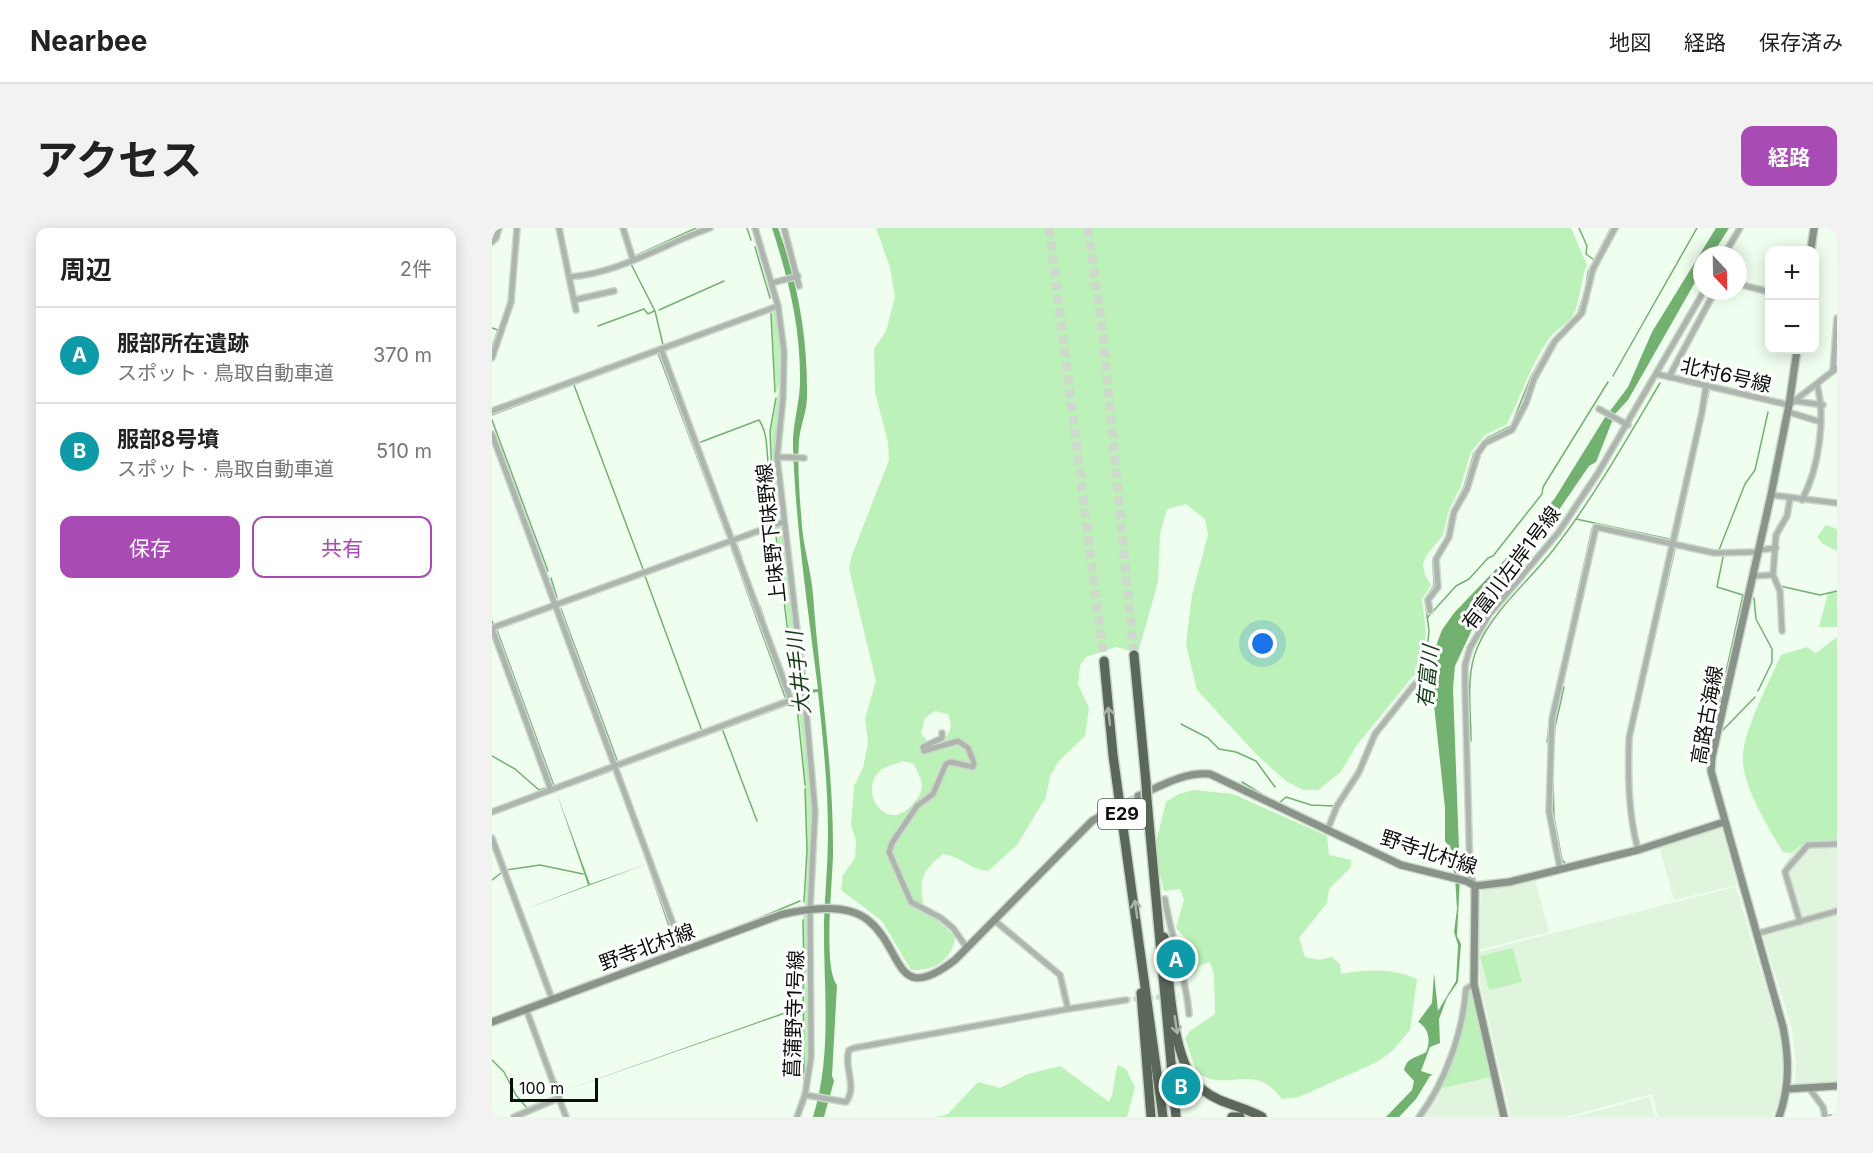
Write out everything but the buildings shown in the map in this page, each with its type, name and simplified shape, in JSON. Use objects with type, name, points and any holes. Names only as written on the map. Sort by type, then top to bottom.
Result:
[{"type":"highway","name":"E29","points":[[1134,655],[1146,783],[1143,798],[1152,864],[1176,1117]]},
{"type":"highway","name":"E29","points":[[1104,661],[1113,754],[1163,1117]]},
{"type":"highway","points":[[1152,864],[1179,1045],[1187,1072],[1195,1084],[1213,1097],[1262,1117]]},
{"type":"highway","points":[[1144,967],[1141,990],[1151,1117]]},
{"type":"highway","points":[[1232,1117],[1240,1117]]},
{"type":"street","points":[[492,242],[499,228]]},
{"type":"street","points":[[492,358],[511,302],[518,228]]},
{"type":"street","points":[[559,228],[576,310]]},
{"type":"street","points":[[623,228],[633,260]]},
{"type":"street","points":[[569,278],[633,260],[710,228]]},
{"type":"street","name":"上味野下味野線","points":[[755,228],[774,283],[785,372],[780,457],[783,522],[805,699],[815,811],[813,910]]},
{"type":"street","points":[[784,228],[800,286]]},
{"type":"street","points":[[1430,611],[1428,600],[1437,587],[1436,559],[1449,537],[1454,512],[1467,489],[1478,453],[1485,443],[1512,430],[1526,403],[1534,379],[1555,340],[1582,313],[1593,270],[1615,228]]},
{"type":"street","points":[[1729,246],[1740,228]]},
{"type":"street","points":[[1812,246],[1814,228]]},
{"type":"street","points":[[774,283],[797,277]]},
{"type":"street","points":[[1747,286],[1765,291]]},
{"type":"street","points":[[574,300],[614,291]]},
{"type":"street","points":[[1657,374],[1699,300]]},
{"type":"street","points":[[1669,377],[1710,300]]},
{"type":"street","points":[[492,411],[778,306]]},
{"type":"street","points":[[1791,406],[1835,369],[1837,318]]},
{"type":"street","points":[[492,331],[500,333]]},
{"type":"street","points":[[662,349],[790,700]]},
{"type":"street","name":"高路古海線","points":[[1779,1117],[1787,1089],[1789,1058],[1783,1027],[1712,777],[1712,757],[1791,406],[1797,354]]},
{"type":"street","name":"北村6号線","points":[[1657,374],[1791,406]]},
{"type":"street","name":"有富川左岸1号線","points":[[1475,886],[1470,875],[1466,735],[1465,664],[1470,648],[1489,615],[1558,532],[1657,374]]},
{"type":"street","points":[[1802,500],[1810,485],[1821,422],[1823,405],[1817,384]]},
{"type":"street","points":[[1638,850],[1630,820],[1627,787],[1629,738],[1706,386]]},
{"type":"street","points":[[1791,406],[1823,405]]},
{"type":"street","points":[[1791,406],[1821,422]]},
{"type":"street","points":[[1601,409],[1626,424]]},
{"type":"street","points":[[492,434],[683,951]]},
{"type":"street","points":[[780,457],[804,458]]},
{"type":"street","points":[[1771,495],[1837,503]]},
{"type":"street","points":[[1782,631],[1780,591],[1773,575],[1776,536],[1787,516],[1790,498]]},
{"type":"street","points":[[551,790],[492,628],[783,522]]},
{"type":"street","points":[[1560,869],[1549,812],[1552,719],[1596,527],[1714,553],[1776,548]]},
{"type":"street","points":[[1753,576],[1773,575]]},
{"type":"street","points":[[1327,831],[1337,806],[1359,772],[1375,734],[1420,678],[1424,680]]},
{"type":"street","points":[[492,812],[790,700],[805,699]]},
{"type":"street","points":[[942,733],[942,738],[923,747],[924,751],[958,741],[968,748],[973,767],[951,762],[945,764],[933,794],[917,806],[892,843],[889,852],[911,902],[942,918],[953,928],[967,948],[1092,820],[1109,811]]},
{"type":"street","name":"野寺北村線","points":[[1143,798],[1180,777],[1197,773],[1210,774],[1401,865],[1466,881],[1475,886],[1509,882],[1638,850],[1724,822]]},
{"type":"street","points":[[493,842],[552,999]]},
{"type":"street","points":[[1800,922],[1785,872],[1808,845],[1837,844]]},
{"type":"street","points":[[1475,886],[1474,984],[1504,1117]]},
{"type":"street","points":[[1165,899],[1171,938],[1187,994],[1189,1014]]},
{"type":"street","name":"野寺北村線","points":[[492,1022],[780,915],[813,910],[841,911],[870,921],[902,969],[919,980],[939,972],[967,948]]},
{"type":"street","name":"菖蒲野寺1号線","points":[[796,1117],[808,1095],[811,1057],[813,910]]},
{"type":"street","points":[[1756,934],[1837,911]]},
{"type":"street","points":[[994,920],[1060,975],[1068,1010]]},
{"type":"street","points":[[1419,1117],[1440,1080],[1455,1042],[1466,989],[1474,984]]},
{"type":"street","points":[[1179,995],[1187,994]]},
{"type":"street","points":[[808,1095],[846,1102],[850,1097],[849,1050],[1126,1000]]},
{"type":"street","points":[[526,1010],[566,1117]]},
{"type":"street","points":[[1787,1089],[1837,1086]]},
{"type":"street","points":[[1809,1088],[1822,1107],[1825,1117]]},
{"type":"street","points":[[514,1117],[559,1098]]},
{"type":"shaded area","points":[[772,228],[778,228],[791,269],[806,354],[807,397],[799,441],[799,484],[803,535],[813,594],[831,783],[833,846],[829,940],[830,959],[837,985],[832,1076],[834,1081],[824,1117],[813,1117],[823,1069],[826,1020],[824,921],[828,834],[826,781],[818,692],[808,693],[807,690],[818,689],[803,569],[795,478],[793,440],[800,384],[800,363],[789,286]]},
{"type":"shaded area","points":[[876,228],[1571,228],[1587,265],[1574,313],[1551,336],[1542,350],[1507,424],[1485,435],[1471,452],[1460,488],[1449,510],[1443,535],[1426,556],[1423,564],[1425,575],[1431,585],[1422,599],[1426,632],[1420,673],[1413,676],[1356,746],[1341,772],[1318,790],[1303,790],[1286,781],[1258,756],[1197,690],[1186,644],[1192,595],[1208,535],[1205,519],[1186,504],[1167,509],[1160,533],[1158,582],[1138,653],[1116,647],[1086,657],[1080,665],[1078,684],[1089,708],[1085,736],[1059,761],[1050,776],[1046,797],[1017,845],[988,871],[943,854],[929,867],[921,887],[925,914],[939,921],[955,937],[950,952],[941,963],[919,970],[911,970],[882,921],[841,890],[843,875],[855,858],[856,840],[851,825],[854,786],[863,768],[868,743],[865,718],[876,681],[849,569],[852,555],[889,460],[888,442],[875,392],[874,349],[886,331],[895,297],[890,267]],"holes":[[[935,711],[948,714],[949,733],[944,739],[929,743],[921,733],[925,718]],[[903,761],[914,764],[922,786],[911,806],[901,813],[892,815],[877,806],[872,788],[874,778],[881,770]]]},
{"type":"shaded area","points":[[1716,228],[1729,228],[1718,246],[1705,246]]},
{"type":"shaded area","points":[[1693,265],[1693,286],[1628,400],[1615,414],[1596,462],[1589,466],[1526,558],[1476,621],[1455,666],[1453,688],[1460,877],[1457,936],[1461,944],[1458,982],[1447,998],[1439,1019],[1440,1043],[1430,1047],[1421,1071],[1433,1075],[1430,1076],[1416,1099],[1399,1117],[1386,1117],[1412,1090],[1414,1081],[1404,1070],[1408,1062],[1426,1052],[1428,1048],[1427,1031],[1418,1022],[1432,1003],[1434,973],[1438,1011],[1456,981],[1458,945],[1454,932],[1457,909],[1455,876],[1451,861],[1453,852],[1445,841],[1445,808],[1434,705],[1434,651],[1442,630],[1454,613],[1515,549],[1555,498],[1604,419],[1628,387],[1652,332]]},
{"type":"shaded area","points":[[775,309],[783,357],[776,435],[780,516],[775,523],[771,431],[780,382],[776,393],[771,310]]},
{"type":"shaded area","points":[[779,524],[783,528],[803,697],[797,698],[776,525]]},
{"type":"shaded area","points":[[1826,525],[1837,529],[1837,551],[1823,544],[1817,537]]},
{"type":"shaded area","points":[[1837,591],[1837,627],[1819,627],[1828,593]]},
{"type":"shaded area","points":[[1837,637],[1837,840],[1807,841],[1791,853],[1783,852],[1758,809],[1748,785],[1743,763],[1746,738],[1781,655],[1807,647],[1816,653]]},
{"type":"shaded area","points":[[802,701],[813,825],[808,907],[805,907],[805,781],[798,705],[794,704],[794,702]]},
{"type":"shaded area","points":[[1194,790],[1233,794],[1327,836],[1329,855],[1351,860],[1351,867],[1329,889],[1327,903],[1299,938],[1305,957],[1319,960],[1332,957],[1340,964],[1341,974],[1379,970],[1408,975],[1417,979],[1410,1030],[1392,1051],[1377,1062],[1299,1097],[1282,1099],[1270,1087],[1259,1081],[1214,1080],[1196,1071],[1185,1038],[1190,1031],[1215,1014],[1214,974],[1210,962],[1200,965],[1194,974],[1188,969],[1188,941],[1176,928],[1184,900],[1180,889],[1164,891],[1154,851],[1166,802],[1179,794]]},
{"type":"shaded area","points":[[556,791],[590,884],[647,864],[523,910],[588,885]]},
{"type":"shaded area","points":[[1721,827],[1737,885],[1674,900],[1659,846]]},
{"type":"shaded area","points":[[1837,840],[1837,1081],[1795,1084],[1796,1064],[1792,1029],[1763,936],[1799,926],[1782,870],[1791,853],[1807,841]]},
{"type":"shaded area","points":[[1535,879],[1549,932],[1478,950],[1481,890]]},
{"type":"shaded area","points":[[1736,887],[1779,1032],[1782,1060],[1780,1097],[1772,1117],[1658,1117],[1652,1094],[1564,1117],[1511,1117],[1480,983],[1479,952]]},
{"type":"shaded area","points":[[807,913],[810,990],[804,974],[803,914]]},
{"type":"shaded area","points":[[1513,948],[1522,982],[1489,990],[1480,956]]},
{"type":"shaded area","points":[[804,978],[810,1010],[809,1066],[806,1085],[795,1115],[804,1082]]},
{"type":"shaded area","points":[[1472,990],[1491,1077],[1439,1089],[1458,1038],[1468,993]]},
{"type":"shaded area","points":[[795,1004],[796,1010],[560,1092],[794,1009]]},
{"type":"shaded area","points":[[1118,1065],[1126,1069],[1135,1087],[1127,1117],[937,1117],[948,1114],[978,1082],[1000,1088],[1028,1074],[1060,1066],[1109,1102]]},
{"type":"shaded area","points":[[1491,1077],[1500,1117],[1422,1117],[1439,1089]]},
{"type":"shaded area","points":[[1650,1097],[1655,1117],[1574,1117]]},
{"type":"waterway","points":[[635,256],[696,228]]},
{"type":"waterway","points":[[747,228],[751,240]]},
{"type":"waterway","points":[[1579,228],[1587,246],[1586,254],[1594,260]]},
{"type":"waterway","points":[[1586,284],[1588,272],[1611,228]]},
{"type":"waterway","points":[[1613,376],[1697,228]]},
{"type":"waterway","points":[[755,247],[770,298]]},
{"type":"waterway","points":[[631,264],[655,311],[663,345]]},
{"type":"waterway","points":[[659,310],[724,281]]},
{"type":"waterway","points":[[1578,313],[1584,294]]},
{"type":"waterway","points":[[598,326],[644,309],[648,314],[654,311]]},
{"type":"waterway","points":[[771,314],[775,392]]},
{"type":"waterway","points":[[492,328],[498,330],[492,347]]},
{"type":"waterway","points":[[1453,508],[1464,487],[1474,453],[1487,438],[1511,426],[1531,377],[1550,343],[1563,329]]},
{"type":"waterway","points":[[667,350],[686,343]]},
{"type":"waterway","points":[[492,415],[658,353],[727,536]]},
{"type":"waterway","points":[[1427,618],[1456,586],[1469,579],[1488,558],[1493,556],[1542,494],[1543,487],[1608,382]]},
{"type":"waterway","points":[[1471,741],[1471,668],[1485,632],[1503,607],[1569,529],[1610,468],[1660,383]]},
{"type":"waterway","points":[[574,385],[643,569]]},
{"type":"waterway","points":[[1677,539],[1709,391]]},
{"type":"waterway","points":[[772,477],[770,431],[776,398]]},
{"type":"waterway","points":[[1719,550],[1745,484],[1755,470],[1768,412]]},
{"type":"waterway","points":[[492,420],[548,571]]},
{"type":"waterway","points":[[701,442],[759,420],[765,434],[772,480]]},
{"type":"waterway","points":[[772,482],[774,519]]},
{"type":"waterway","points":[[1446,537],[1451,512]]},
{"type":"waterway","points":[[1576,519],[1669,539]]},
{"type":"waterway","name":"大井手川","points":[[775,528],[795,690]]},
{"type":"waterway","points":[[1570,627],[1592,529]]},
{"type":"waterway","name":"有富川","points":[[1424,676],[1429,631],[1425,599],[1434,586],[1433,561],[1444,541]]},
{"type":"waterway","points":[[736,542],[742,558]]},
{"type":"waterway","name":"大井手川","points":[[731,547],[785,697]]},
{"type":"waterway","points":[[1641,696],[1675,549]]},
{"type":"waterway","points":[[1717,713],[1743,595],[1717,587],[1723,557]]},
{"type":"waterway","points":[[645,576],[702,731]]},
{"type":"waterway","points":[[551,578],[557,598]]},
{"type":"waterway","points":[[1780,586],[1820,595],[1837,591]]},
{"type":"waterway","points":[[1754,598],[1756,619],[1772,649],[1772,662],[1758,691]]},
{"type":"waterway","points":[[760,606],[764,618]]},
{"type":"waterway","points":[[561,609],[617,760]]},
{"type":"waterway","points":[[497,630],[554,786]]},
{"type":"waterway","points":[[1553,755],[1555,727],[1564,687]]},
{"type":"waterway","points":[[1723,730],[1755,697]]},
{"type":"waterway","name":"大井手川","points":[[621,767],[787,705],[794,706]]},
{"type":"waterway","name":"大井手川","points":[[797,706],[805,785]]},
{"type":"waterway","points":[[1707,753],[1715,722]]},
{"type":"waterway","points":[[1181,724],[1208,738],[1219,749],[1236,752],[1256,761],[1275,787]]},
{"type":"waterway","points":[[1547,742],[1549,726]]},
{"type":"waterway","points":[[723,731],[757,821]]},
{"type":"waterway","points":[[1363,770],[1376,738]]},
{"type":"waterway","points":[[492,756],[515,769],[539,790],[546,788]]},
{"type":"waterway","points":[[539,797],[611,771]]},
{"type":"waterway","points":[[1553,778],[1554,818],[1562,860],[1566,864]]},
{"type":"waterway","points":[[1341,805],[1357,779]]},
{"type":"waterway","points":[[1242,782],[1272,800]]},
{"type":"waterway","points":[[804,902],[807,850],[805,789]]},
{"type":"waterway","points":[[1279,803],[1286,797],[1311,805],[1334,806]]},
{"type":"waterway","points":[[492,846],[501,871]]},
{"type":"waterway","points":[[507,870],[540,865],[583,874]]},
{"type":"waterway","points":[[605,976],[677,949],[648,865]]},
{"type":"waterway","points":[[492,880],[501,873]]},
{"type":"waterway","points":[[745,924],[800,901]]},
{"type":"waterway","points":[[803,920],[804,974]]},
{"type":"waterway","points":[[687,946],[730,930]]},
{"type":"waterway","points":[[803,977],[804,1081]]},
{"type":"waterway","points":[[554,995],[593,980]]},
{"type":"waterway","points":[[521,1007],[548,997]]},
{"type":"waterway","points":[[492,1060],[504,1072],[516,1095],[527,1108],[551,1098]]},
{"type":"waterway","points":[[1826,1116],[1837,1114]]},
{"type":"tunnel","points":[[1049,228],[1104,661]]},
{"type":"tunnel","points":[[1088,228],[1102,327],[1134,655]]},
{"type":"tunnel","points":[[1109,811],[1138,796]]},
{"type":"tunnel","points":[[1126,1000],[1179,995]]},
{"type":"place","name":"服部所在遺跡","points":[[1176,959]]},
{"type":"place","name":"服部8号墳","points":[[1181,1086]]}]
